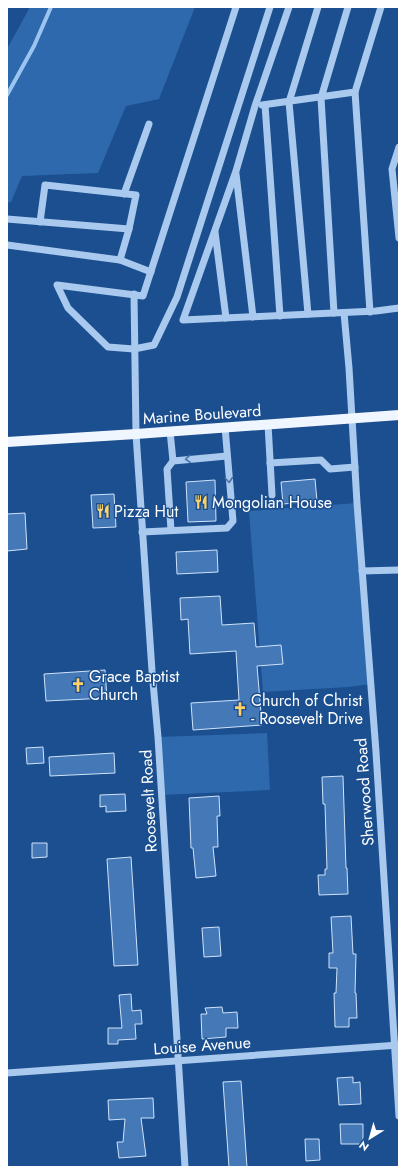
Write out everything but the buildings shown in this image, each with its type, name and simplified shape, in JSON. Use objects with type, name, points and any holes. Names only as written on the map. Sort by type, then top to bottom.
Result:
[{"type":"main road","name":"Marine Boulevard","points":[[7,442],[399,415]]},
{"type":"street","points":[[236,7],[143,296],[57,285],[68,308],[108,347],[134,349],[154,345],[177,297],[270,7]]},
{"type":"street","points":[[289,7],[255,106],[236,171],[183,320],[370,312],[399,308]]},
{"type":"street","points":[[308,314],[289,102],[318,7]]},
{"type":"street","points":[[334,313],[321,98],[348,7]]},
{"type":"street","points":[[370,312],[355,92],[381,7]]},
{"type":"street","points":[[255,106],[321,98],[355,92]]},
{"type":"street","points":[[265,105],[280,316]]},
{"type":"street","points":[[124,194],[149,124]]},
{"type":"street","points":[[399,147],[392,169],[399,238]]},
{"type":"street","points":[[236,171],[253,317]]},
{"type":"street","points":[[40,222],[45,184],[136,195],[129,229],[120,260]]},
{"type":"street","points":[[7,219],[129,229]]},
{"type":"street","points":[[215,230],[226,318]]},
{"type":"street","points":[[7,245],[120,260],[150,272]]},
{"type":"street","name":"Roosevelt Road","points":[[134,294],[136,434],[152,671],[158,737],[185,1167]]},
{"type":"street","name":"Sherwood Road","points":[[344,313],[397,1045],[399,1116]]},
{"type":"street","points":[[268,424],[272,495]]},
{"type":"street","points":[[142,532],[227,528],[233,521],[225,427]]},
{"type":"street","points":[[170,431],[173,461],[168,468],[171,530]]},
{"type":"street","points":[[173,461],[227,456]]},
{"type":"street","points":[[270,463],[321,460],[330,469],[355,467]]},
{"type":"street","points":[[362,571],[399,570]]},
{"type":"street","name":"Louise Avenue","points":[[7,1073],[397,1045]]},
{"type":"shaded area","points":[[30,7],[195,7],[159,99],[126,106],[98,173],[22,176],[11,202],[7,203],[7,49]]},
{"type":"shaded area","points":[[357,503],[371,684],[348,687],[263,692],[249,511]]},
{"type":"shaded area","points":[[267,733],[270,790],[161,795],[158,737]]},
{"type":"waterway","points":[[7,95],[34,46],[51,7]]},
{"type":"place","name":"Mongolian House","points":[[201,502]]},
{"type":"place","name":"Pizza Hut","points":[[103,511]]},
{"type":"place","name":"Grace Baptist Church","points":[[78,685]]},
{"type":"place","name":"Church of Christ - Roosevelt Drive","points":[[240,709]]}]
